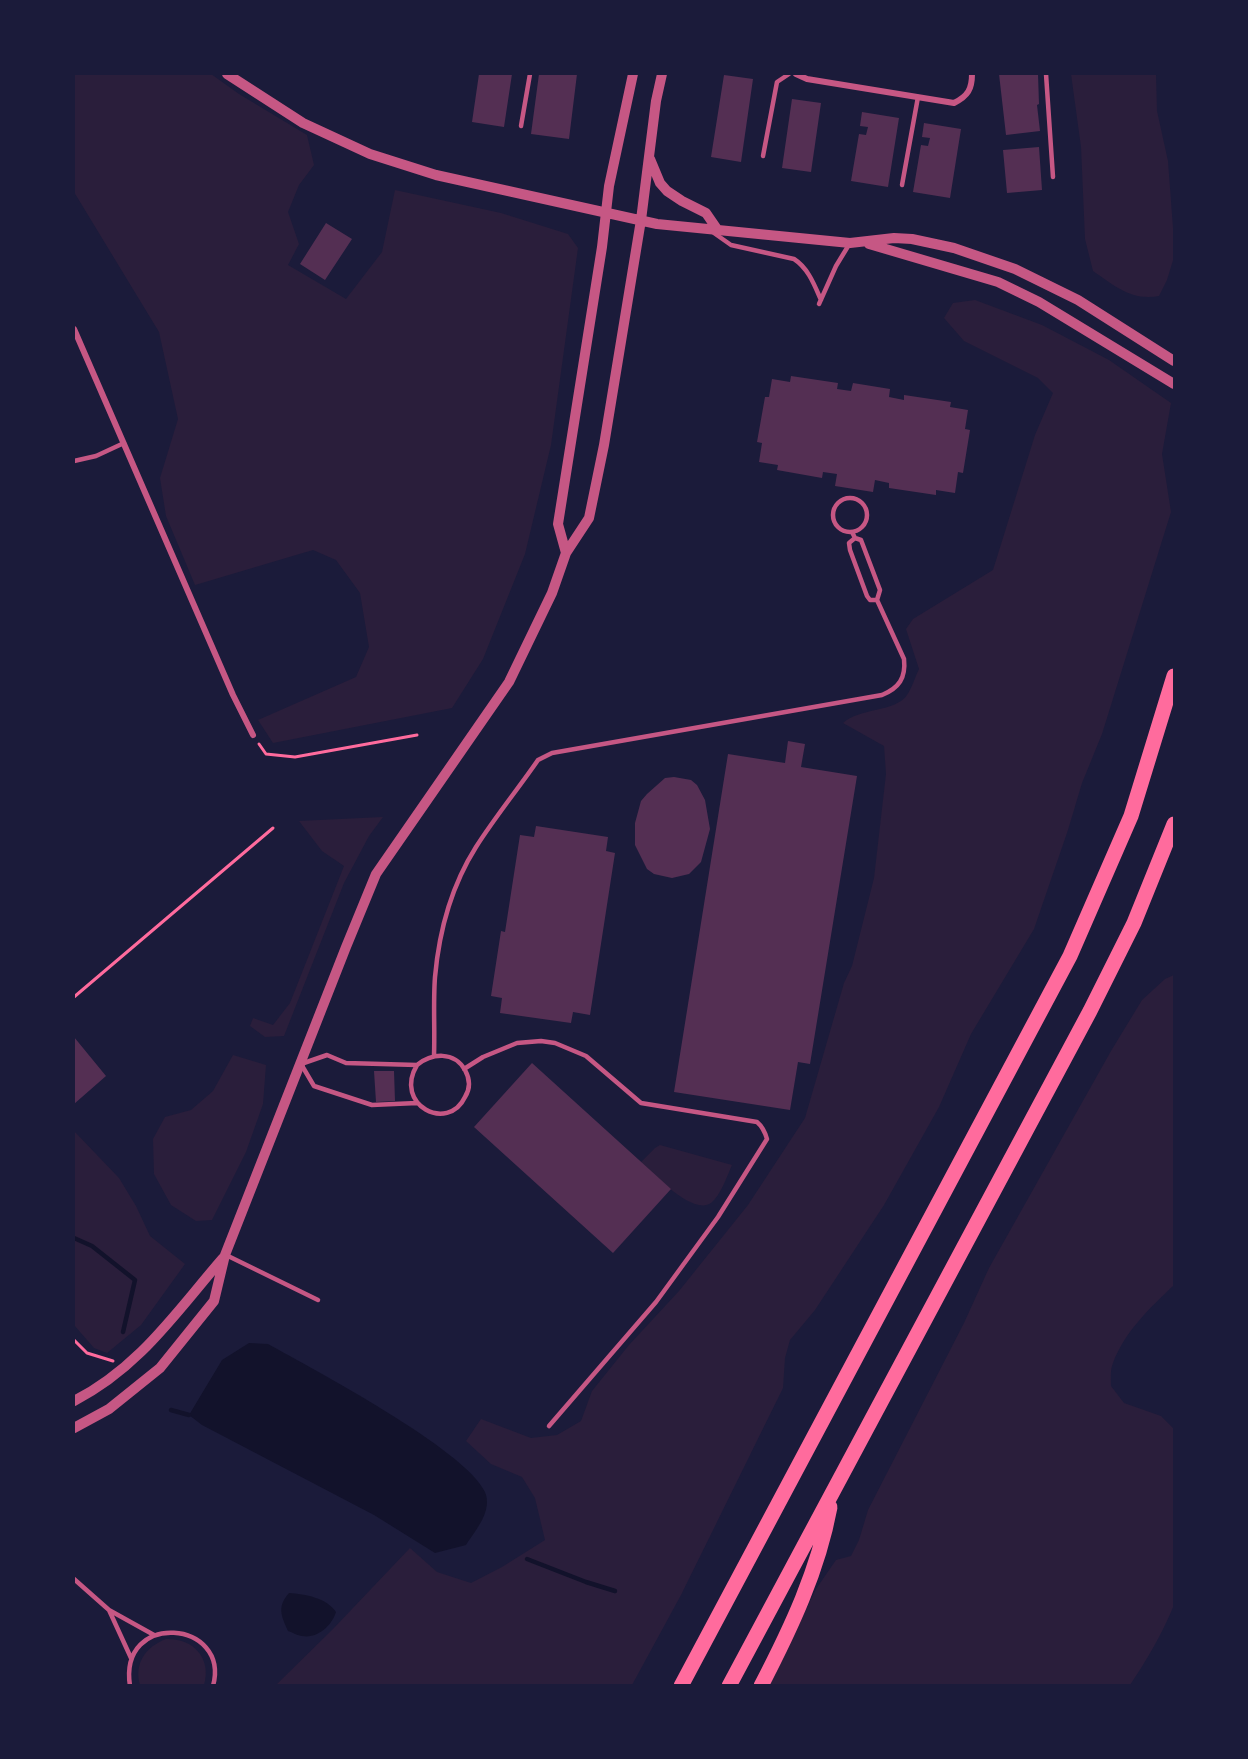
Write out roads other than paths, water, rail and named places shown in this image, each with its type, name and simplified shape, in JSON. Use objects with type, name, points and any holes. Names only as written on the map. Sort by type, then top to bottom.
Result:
[{"type":"highway","points":[[681,1686],[1071,956],[1131,816],[1174,676]]},
{"type":"highway","points":[[729,1686],[1113,966],[1174,824]]},
{"type":"highway","points":[[761,1686],[808,1587],[820,1552],[832,1492]]},
{"type":"street","points":[[227,74],[303,123],[370,154],[436,175],[657,224],[850,243],[894,238],[912,239],[954,248],[1016,269],[1078,300],[1170,358]]},
{"type":"street","points":[[566,553],[558,524],[601,259],[609,186],[633,74]]},
{"type":"street","points":[[74,1428],[109,1409],[160,1368],[214,1301],[225,1255],[376,874],[509,682],[552,593],[566,553],[589,518],[604,445],[662,74]]},
{"type":"street","points":[[796,74],[807,79],[954,103],[964,98],[972,87],[972,74]]},
{"type":"street","points":[[649,156],[660,183],[682,201],[706,213],[712,228]]},
{"type":"street","points":[[864,243],[998,282],[1039,302],[1174,384]]},
{"type":"street","points":[[74,329],[233,695],[253,735]]},
{"type":"street","points":[[74,1401],[96,1389],[143,1352],[177,1315],[225,1255]]},
{"type":"lane","points":[[521,126],[530,74]]},
{"type":"lane","points":[[763,156],[777,82],[789,74]]},
{"type":"lane","points":[[1046,74],[1053,177]]},
{"type":"lane","points":[[902,185],[918,97]]},
{"type":"lane","points":[[712,228],[731,245],[794,259],[802,264],[813,282],[820,302],[836,266],[850,243]]},
{"type":"lane","points":[[74,461],[96,456],[124,443]]},
{"type":"lane","points":[[434,1056],[435,979],[443,926],[454,890],[476,846],[538,760],[552,753],[882,695],[890,692],[901,682],[904,676],[904,659],[877,600],[880,590],[861,540],[855,538],[852,532],[839,528],[834,518],[836,507],[845,499],[850,498],[862,502],[867,512],[865,524],[852,532]]},
{"type":"lane","points":[[855,538],[849,543],[850,550],[867,596],[870,600],[877,600]]},
{"type":"lane","points":[[464,1069],[483,1057],[517,1043],[541,1041],[555,1043],[574,1049],[586,1056],[641,1103],[757,1122],[766,1134],[767,1139],[718,1217],[656,1302],[549,1426]]},
{"type":"lane","points":[[417,1065],[346,1062],[327,1055],[301,1064],[314,1086],[372,1105],[417,1103]]},
{"type":"lane","points":[[444,1055],[453,1058],[464,1069],[469,1083],[468,1092],[457,1107],[440,1114],[431,1112],[417,1103],[411,1093],[410,1084],[417,1065],[434,1056],[444,1055]]},
{"type":"lane","points":[[225,1255],[318,1300]]},
{"type":"lane","points":[[74,1579],[109,1610],[154,1635]]},
{"type":"lane","points":[[109,1610],[131,1658]]},
{"type":"lane","points":[[129,1685],[128,1671],[131,1658],[145,1641],[167,1631],[193,1636],[204,1645],[215,1669],[213,1686]]},
{"type":"waterway","points":[[74,1238],[92,1246],[135,1280],[123,1332]]},
{"type":"waterway","points":[[171,1410],[189,1415]]},
{"type":"waterway","points":[[527,1559],[615,1591]]}]
